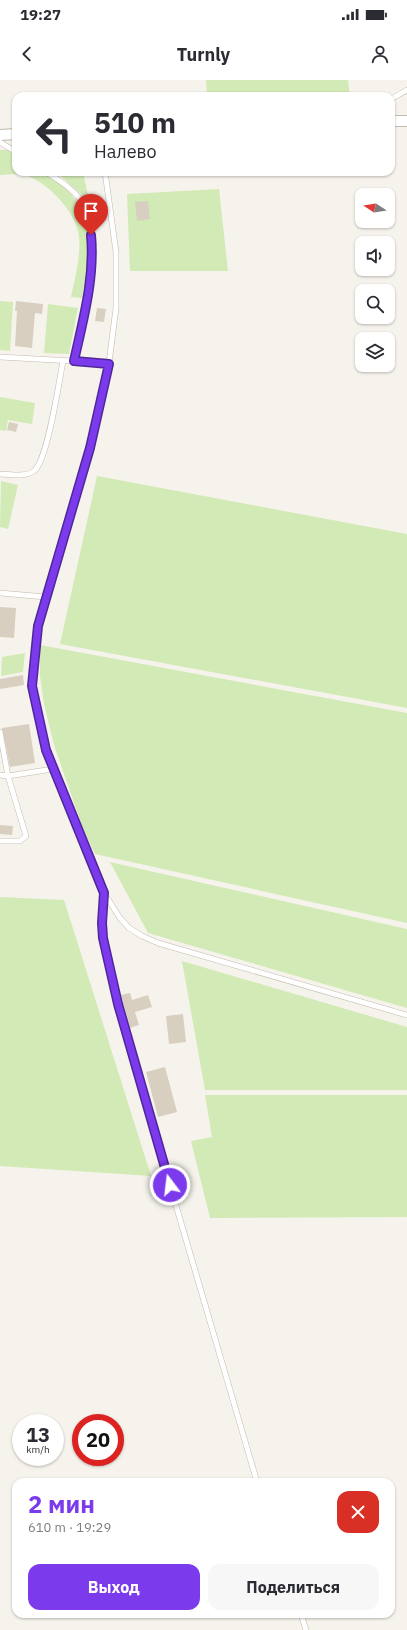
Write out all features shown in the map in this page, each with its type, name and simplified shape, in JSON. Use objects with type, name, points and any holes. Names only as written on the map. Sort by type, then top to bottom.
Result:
[{"type":"street","points":[[395,120],[407,121]]},
{"type":"street","points":[[0,135],[12,134]]},
{"type":"lane","points":[[395,97],[407,90]]},
{"type":"lane","points":[[0,142],[12,150]]},
{"type":"lane","points":[[52,176],[67,186],[80,200],[85,207],[90,227],[93,261],[90,288],[74,361]]},
{"type":"lane","points":[[106,176],[116,252],[116,308],[109,364],[90,448],[38,626],[32,686],[46,750],[53,770],[104,893],[120,918],[129,928],[158,943],[407,1015]]},
{"type":"lane","points":[[0,357],[109,364]]},
{"type":"lane","points":[[0,474],[29,474],[35,471],[40,463],[48,436],[63,361]]},
{"type":"lane","points":[[0,593],[46,597]]},
{"type":"lane","points":[[0,732],[8,776],[26,832],[26,836],[20,841],[0,841]]},
{"type":"lane","points":[[0,775],[8,776],[53,770]]},
{"type":"lane","points":[[104,893],[102,923],[103,938],[118,1004],[256,1478]]},
{"type":"lane","points":[[302,1618],[306,1630]]},
{"type":"green space","points":[[206,80],[348,80],[350,92],[207,92]]},
{"type":"green space","points":[[0,150],[12,150],[12,174],[0,175]]},
{"type":"green space","points":[[28,176],[50,176],[73,196],[81,209],[86,223],[88,237],[87,267],[82,298],[71,297],[79,252],[79,237],[77,228],[73,218],[61,200],[36,180]]},
{"type":"green space","points":[[61,176],[84,176],[89,201]]},
{"type":"green space","points":[[219,189],[228,271],[130,271],[127,194]]},
{"type":"green space","points":[[0,301],[13,302],[10,351],[0,350]]},
{"type":"green space","points":[[48,304],[78,308],[69,354],[44,353]]},
{"type":"green space","points":[[0,397],[35,403],[32,424],[8,420],[6,431],[0,430]]},
{"type":"green space","points":[[97,476],[407,534],[407,708],[60,644]]},
{"type":"green space","points":[[1,481],[18,485],[8,529],[0,527]]},
{"type":"green space","points":[[40,645],[407,713],[407,923],[95,854],[82,826],[54,745],[44,704],[40,676]]},
{"type":"green space","points":[[25,653],[23,672],[1,676],[2,657]]},
{"type":"green space","points":[[110,862],[407,929],[407,1008],[148,933]]},
{"type":"green space","points":[[0,897],[64,900],[151,1176],[0,1166]]},
{"type":"green space","points":[[182,961],[407,1027],[407,1090],[205,1090]]},
{"type":"green space","points":[[205,1095],[407,1095],[407,1217],[210,1218],[191,1141],[212,1137]]},
{"type":"building","points":[[148,201],[150,219],[137,221],[135,202]]},
{"type":"building","points":[[16,301],[43,304],[42,314],[35,313],[32,348],[15,346],[17,311],[15,311]]},
{"type":"building","points":[[97,308],[106,309],[104,322],[95,321]]},
{"type":"building","points":[[9,422],[18,424],[16,432],[7,430]]},
{"type":"building","points":[[0,607],[16,608],[14,638],[0,637]]},
{"type":"building","points":[[23,675],[24,685],[0,689],[0,679]]},
{"type":"building","points":[[29,724],[35,763],[10,767],[2,728]]},
{"type":"building","points":[[0,825],[13,826],[12,835],[0,834]]},
{"type":"building","points":[[130,993],[132,1000],[148,995],[152,1007],[135,1012],[139,1025],[130,1028],[121,995]]},
{"type":"building","points":[[183,1014],[186,1042],[169,1044],[166,1016]]},
{"type":"building","points":[[165,1067],[177,1112],[158,1117],[146,1072]]},
{"type":"route","points":[[91,235],[93,261],[90,288],[74,361],[109,364],[90,448],[38,626],[32,686],[46,750],[104,893],[102,923],[103,938],[118,1004],[144,1090],[170,1185]]}]
